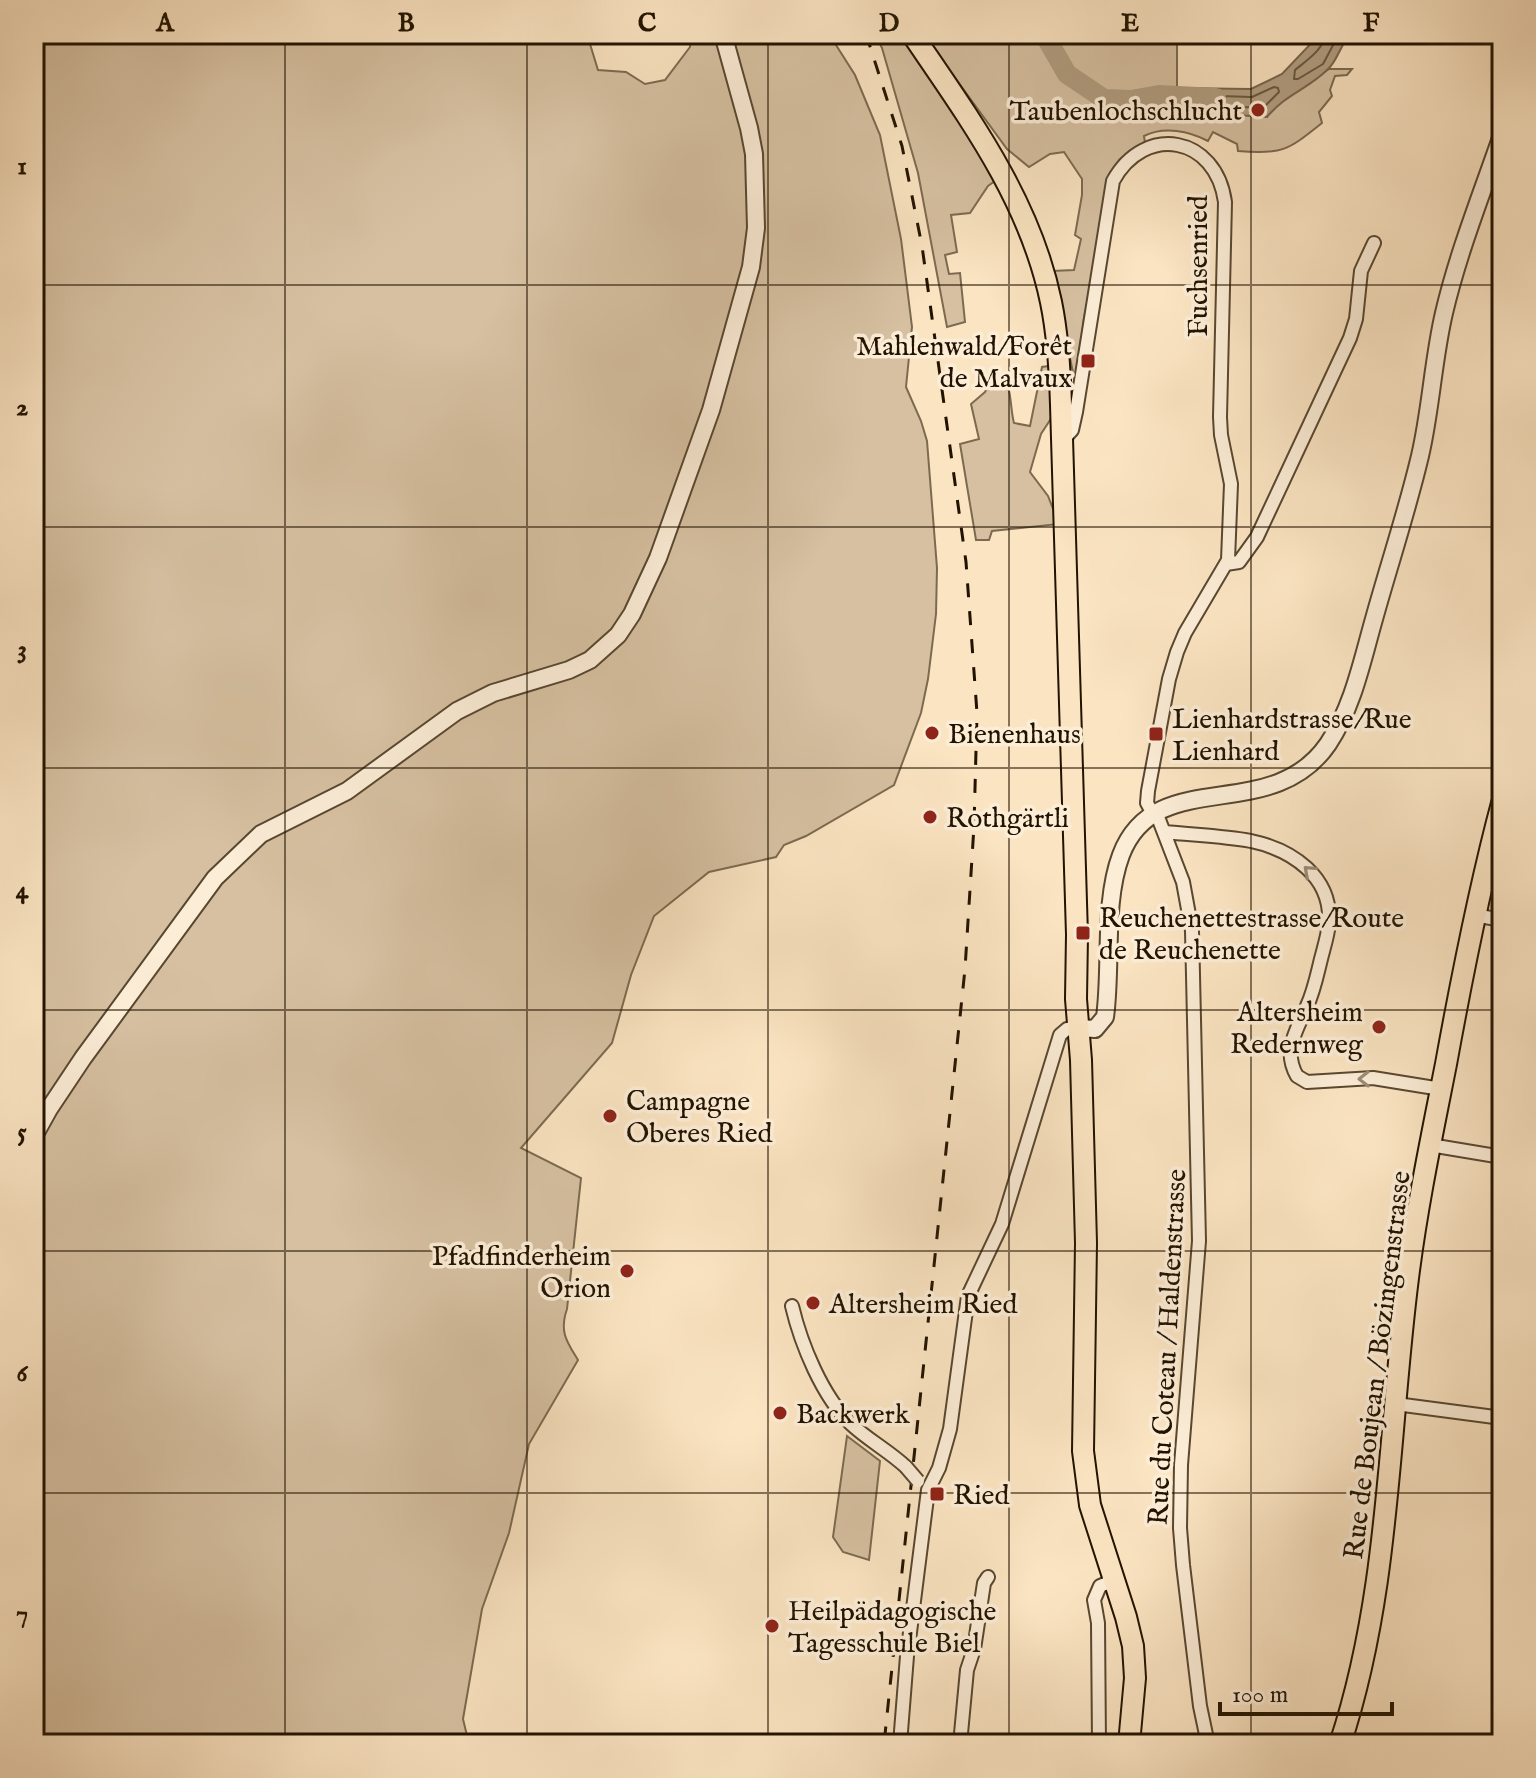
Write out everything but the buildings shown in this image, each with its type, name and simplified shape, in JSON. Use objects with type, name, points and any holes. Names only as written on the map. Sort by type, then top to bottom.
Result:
[{"type":"main road","points":[[912,34],[989,147],[1014,194],[1037,251],[1057,334],[1086,1243],[1083,1451],[1090,1505],[1130,1630],[1135,1662],[1135,1696],[1129,1744]]},
{"type":"main road","name":"Rue de Boujean / Bözingenstrasse","points":[[1340,1744],[1358,1685],[1373,1613],[1408,1277],[1430,1145],[1474,915],[1502,803]]},
{"type":"street","points":[[34,1136],[83,1058],[215,878],[261,834],[347,791],[457,711],[493,693],[569,670],[590,660],[618,635],[632,614],[658,558],[711,410],[751,267],[756,175],[749,128],[723,34]]},
{"type":"street","points":[[900,1744],[907,1656],[928,1490],[939,1468],[950,1429],[972,1283],[1002,1224],[1060,1035],[1067,1029],[1095,1029],[1105,1017],[1117,868],[1129,840],[1154,813],[1187,800],[1251,792],[1284,781],[1311,763],[1337,729],[1359,671],[1420,457],[1444,311],[1502,135]]},
{"type":"street","name":"Fuchsenried","points":[[1062,441],[1072,430],[1076,412],[1113,181],[1130,157],[1145,148],[1172,144],[1192,150],[1214,168],[1225,202],[1220,417],[1231,484],[1230,543],[1226,564]]},
{"type":"street","points":[[1154,813],[1147,803],[1148,791],[1177,652],[1226,564],[1239,562],[1257,537],[1356,319],[1361,271],[1374,243]]},
{"type":"street","name":"Rue du Coteau / Haldenstrasse","points":[[1154,813],[1165,832],[1183,882],[1192,931],[1199,1241],[1181,1465],[1180,1528],[1196,1674],[1208,1744]]},
{"type":"street","points":[[1165,832],[1252,841],[1281,851],[1310,870],[1319,880],[1326,896],[1329,926],[1312,995],[1292,1040],[1291,1061],[1297,1076],[1307,1082],[1390,1079],[1441,1089]]},
{"type":"street","points":[[1474,915],[1502,920]]},
{"type":"street","points":[[1430,1145],[1502,1157]]},
{"type":"street","points":[[792,1306],[804,1345],[838,1410],[861,1433],[905,1466],[928,1490]]},
{"type":"street","points":[[1396,1404],[1502,1418]]},
{"type":"street","points":[[960,1744],[967,1670],[974,1649],[984,1583],[988,1577]]},
{"type":"street","points":[[1099,1744],[1098,1623],[1094,1600],[1100,1586],[1115,1580]]},
{"type":"shaded area","points":[[34,34],[578,34],[590,44],[598,70],[626,72],[645,84],[665,80],[690,47],[691,34],[829,34],[855,75],[880,135],[901,239],[912,327],[906,387],[927,441],[937,568],[936,614],[921,713],[894,785],[806,836],[784,845],[776,857],[709,872],[654,916],[631,975],[612,1043],[521,1148],[581,1178],[564,1324],[568,1342],[578,1360],[529,1444],[509,1533],[482,1609],[463,1719],[469,1744],[34,1744]]},
{"type":"shaded area","points":[[875,34],[904,34],[975,141],[995,181],[988,186],[970,213],[951,215],[957,252],[945,255],[949,274],[960,273],[965,322],[947,327],[918,173],[882,48]]},
{"type":"shaded area","points":[[923,34],[1177,34],[1177,88],[1221,114],[1267,116],[1285,98],[1329,69],[1352,69],[1347,75],[1335,76],[1330,90],[1332,96],[1319,112],[1322,123],[1284,149],[1238,151],[1237,144],[1213,132],[1208,141],[1185,132],[1168,131],[1144,136],[1145,143],[1119,160],[1084,318],[1076,387],[1052,271],[1074,270],[1081,239],[1075,235],[1082,179],[1064,152],[1050,154],[1029,167],[1007,149]]},
{"type":"shaded area","points":[[1049,366],[1056,411],[1041,434],[1030,472],[1048,496],[1059,524],[992,531],[989,540],[976,540],[960,444],[979,439],[971,404],[985,392],[992,379],[1004,379],[1010,394],[1014,423],[1030,426],[1042,367]]},
{"type":"shaded area","points":[[847,1436],[880,1461],[869,1560],[843,1552],[833,1537]]},
{"type":"water","points":[[1320,34],[1351,34],[1327,70],[1267,117],[1221,114],[1177,88],[1251,89],[1282,74]]},
{"type":"waterway","points":[[1044,34],[1067,74],[1104,99],[1131,100],[1159,95],[1216,98]]},
{"type":"railway","points":[[866,34],[902,146],[922,246],[966,562],[977,713],[965,969],[884,1744]]},
{"type":"place","name":"Taubenlochschlucht","points":[[1258,110]]},
{"type":"place","name":"Mahlenwald/Forêt de Malvaux","points":[[1088,361]]},
{"type":"place","name":"Bienenhaus","points":[[932,733]]},
{"type":"place","name":"Lienhardstrasse/Rue Lienhard","points":[[1156,734]]},
{"type":"place","name":"Rothgärtli","points":[[930,817]]},
{"type":"place","name":"Reuchenettestrasse/Route de Reuchenette","points":[[1083,933]]},
{"type":"place","name":"Altersheim Redernweg","points":[[1379,1027]]},
{"type":"place","name":"Campagne Oberes Ried","points":[[610,1116]]},
{"type":"place","name":"Pfadfinderheim Orion","points":[[627,1271]]},
{"type":"place","name":"Altersheim Ried","points":[[813,1303]]},
{"type":"place","name":"Backwerk","points":[[780,1413]]},
{"type":"place","name":"Ried","points":[[937,1494]]},
{"type":"place","name":"Heilpädagogische Tagesschule Biel","points":[[772,1626]]}]
